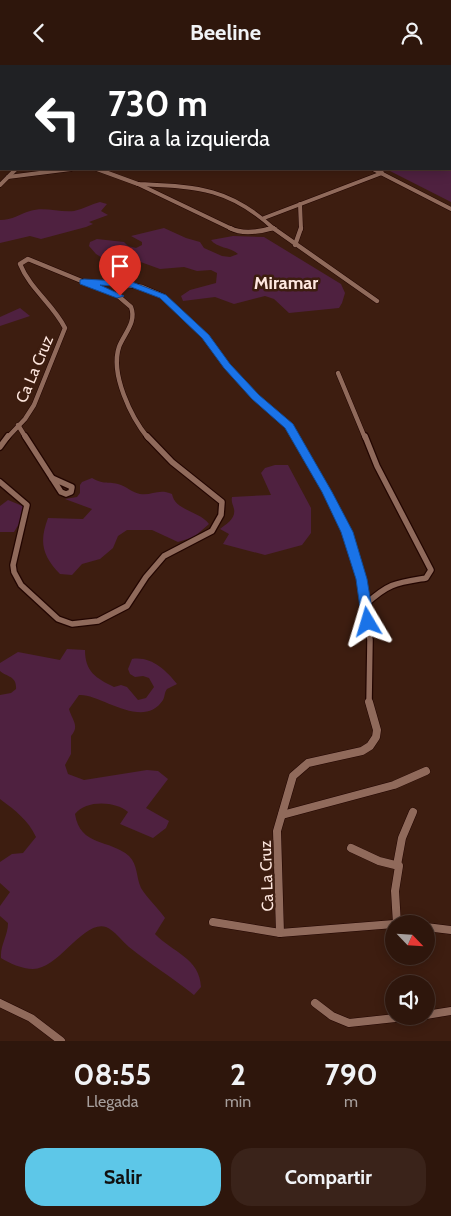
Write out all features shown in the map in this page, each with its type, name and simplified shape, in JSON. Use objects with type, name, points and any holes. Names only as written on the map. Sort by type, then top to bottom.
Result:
[{"type":"street","points":[[0,185],[15,170]]},
{"type":"street","points":[[8,177],[63,170]]},
{"type":"street","points":[[100,170],[138,184],[236,231],[252,232],[273,228]]},
{"type":"street","points":[[264,218],[300,205],[381,170],[451,205]]},
{"type":"street","points":[[381,170],[451,209]]},
{"type":"street","points":[[138,184],[192,187],[233,197],[264,218],[273,228],[295,245],[377,301]]},
{"type":"street","points":[[295,245],[299,238],[302,219],[300,205]]},
{"type":"street","name":"Ca La Cruz","points":[[0,447],[6,437],[29,413],[48,374],[65,329],[60,316],[30,286],[20,264],[23,260],[32,259],[84,282],[132,284],[163,297],[206,337],[227,366],[255,397],[289,426],[327,492],[347,532],[362,579],[370,640],[367,680],[368,699],[378,730],[370,746],[362,751],[308,763],[293,776],[277,831],[280,933]]},
{"type":"street","points":[[0,482],[27,505],[14,571],[22,588],[64,623],[78,624],[90,622],[121,611],[127,606],[155,565],[171,551],[210,533],[220,522],[222,502],[188,476],[163,453],[142,431],[129,410],[121,382],[118,353],[122,338],[133,317],[132,308],[120,296],[84,282]]},
{"type":"street","points":[[338,373],[377,466],[430,570],[426,578],[393,583],[381,590],[366,604]]},
{"type":"street","points":[[18,425],[52,478]]},
{"type":"street","points":[[282,815],[394,785],[426,771]]},
{"type":"street","points":[[396,915],[396,891],[399,868],[397,865],[402,838],[412,812]]},
{"type":"street","points":[[351,848],[379,861],[397,865]]},
{"type":"street","points":[[213,922],[280,933],[385,925]]},
{"type":"street","points":[[435,928],[451,930]]},
{"type":"street","points":[[0,1003],[31,1018],[62,1041]]},
{"type":"street","points":[[315,1003],[332,1016],[349,1023],[385,1019]]},
{"type":"street","points":[[435,1014],[451,1011]]},
{"type":"shaded area","points":[[388,170],[451,170],[451,202]]},
{"type":"shaded area","points":[[100,202],[107,204],[101,211],[108,215],[89,222],[93,224],[86,227],[41,239],[30,236],[0,243],[0,220],[35,210],[74,211]]},
{"type":"shaded area","points":[[164,228],[200,242],[204,248],[222,256],[230,257],[238,254],[216,245],[211,240],[233,236],[264,237],[341,284],[345,293],[342,303],[339,308],[289,313],[274,299],[265,296],[234,304],[215,297],[183,301],[181,296],[190,290],[216,283],[217,273],[211,270],[197,271],[184,267],[160,269],[124,256],[104,259],[89,246],[90,242],[97,239],[124,242],[128,246],[136,248],[142,245],[142,242],[131,236]]},
{"type":"shaded area","points":[[20,308],[30,316],[0,326],[0,317]]},
{"type":"shaded area","points":[[275,465],[288,465],[311,508],[311,533],[302,545],[265,555],[223,544],[229,534],[220,529],[234,516],[232,497],[271,495],[261,473],[265,468]]},
{"type":"shaded area","points":[[92,478],[121,485],[140,494],[167,492],[172,494],[174,500],[183,508],[200,516],[209,524],[194,537],[178,542],[152,530],[127,530],[118,536],[113,548],[100,559],[82,564],[72,575],[60,574],[49,561],[44,548],[43,541],[48,518],[83,519],[92,509],[65,499],[77,497],[80,493],[82,482]]},
{"type":"shaded area","points":[[8,500],[25,507],[22,519],[14,532],[0,532],[0,506]]},
{"type":"shaded area","points":[[67,649],[85,650],[89,669],[97,677],[114,687],[121,685],[127,687],[138,700],[146,698],[154,687],[149,678],[143,676],[135,677],[130,674],[128,669],[132,659],[146,660],[158,665],[177,684],[167,689],[163,700],[155,709],[144,712],[133,712],[98,699],[79,695],[69,709],[75,729],[71,736],[71,754],[65,765],[68,774],[84,780],[147,770],[158,771],[168,779],[146,808],[169,821],[166,828],[153,838],[120,824],[128,812],[116,806],[93,804],[80,809],[75,814],[78,825],[89,837],[121,851],[132,860],[141,888],[165,918],[155,934],[184,956],[196,969],[201,987],[194,995],[129,947],[106,927],[97,927],[89,931],[43,967],[24,968],[1,958],[8,923],[0,916],[0,906],[10,892],[0,883],[0,862],[12,854],[23,853],[36,837],[25,821],[0,799],[0,695],[11,693],[16,689],[16,685],[13,679],[0,671],[0,663],[18,652],[60,660]]},
{"type":"district","name":"Miramar","points":[[286,283]]},
{"type":"route","points":[[120,296],[84,282],[132,284],[163,297],[206,337],[227,366],[255,397],[289,426],[327,492],[347,532],[362,579],[368,622]]}]
